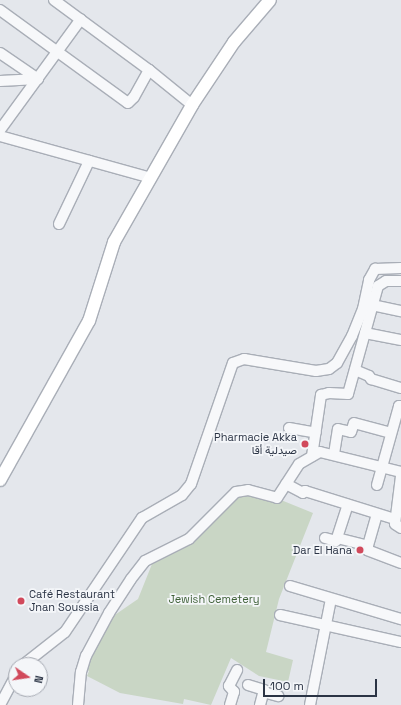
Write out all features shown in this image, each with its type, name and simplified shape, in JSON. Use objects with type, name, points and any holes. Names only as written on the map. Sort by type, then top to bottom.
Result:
[{"type":"main road","points":[[0,480],[89,322],[111,249],[192,105],[234,42],[266,1]]},
{"type":"street","points":[[0,4],[2,0]]},
{"type":"street","points":[[54,0],[149,70],[192,105]]},
{"type":"street","points":[[0,10],[57,49],[128,103],[134,97],[149,70]]},
{"type":"street","points":[[0,130],[38,79],[57,49],[81,19]]},
{"type":"street","points":[[0,53],[38,79]]},
{"type":"street","points":[[0,81],[38,79]]},
{"type":"street","points":[[0,136],[151,178]]},
{"type":"street","points":[[59,224],[89,160]]},
{"type":"street","points":[[33,657],[65,632],[142,518],[151,510],[175,500],[188,489],[198,469],[233,363],[244,359],[316,371],[329,369],[337,363],[352,336],[363,309],[368,280],[375,269],[401,268]]},
{"type":"street","points":[[312,456],[321,395],[329,393],[348,394],[372,305],[380,283],[401,281]]},
{"type":"street","points":[[372,305],[401,311]]},
{"type":"street","points":[[365,333],[401,340]]},
{"type":"street","points":[[355,370],[369,376],[370,379],[401,388]]},
{"type":"street","points":[[377,485],[399,406],[401,406]]},
{"type":"street","points":[[334,454],[338,428],[351,432],[354,423],[391,433]]},
{"type":"street","points":[[289,428],[316,433]]},
{"type":"street","points":[[78,705],[81,672],[86,656],[109,613],[145,561],[183,544],[236,492],[248,490],[277,498],[299,464],[320,452],[382,465],[401,472]]},
{"type":"street","points":[[401,476],[395,519],[395,524],[401,528]]},
{"type":"street","points":[[286,484],[303,493],[305,491],[395,519]]},
{"type":"street","points":[[325,538],[336,541],[348,504]]},
{"type":"street","points":[[377,514],[367,550],[401,563]]},
{"type":"street","points":[[337,538],[368,546]]},
{"type":"street","points":[[290,586],[401,618]]},
{"type":"street","points":[[310,705],[332,599]]},
{"type":"street","points":[[280,615],[401,642]]},
{"type":"street","points":[[230,705],[234,692],[229,686],[237,670]]},
{"type":"street","points":[[248,685],[264,690],[263,692],[278,696]]},
{"type":"street","points":[[0,705],[8,690]]},
{"type":"street","points":[[260,705],[263,692]]},
{"type":"green space","name":"Jewish Cemetery","points":[[243,492],[281,500],[313,513],[279,599],[266,652],[293,660],[288,682],[259,676],[231,658],[211,705],[184,699],[183,704],[120,693],[87,676],[89,671],[84,669],[106,621],[138,599],[152,564],[183,547]]},
{"type":"place","name":"Pharmacie Akka صيدلية أقا","points":[[305,444]]},
{"type":"place","name":"Dar El Hana","points":[[360,550]]},
{"type":"place","name":"Café Restaurant Jnan Soussia","points":[[21,601]]}]
